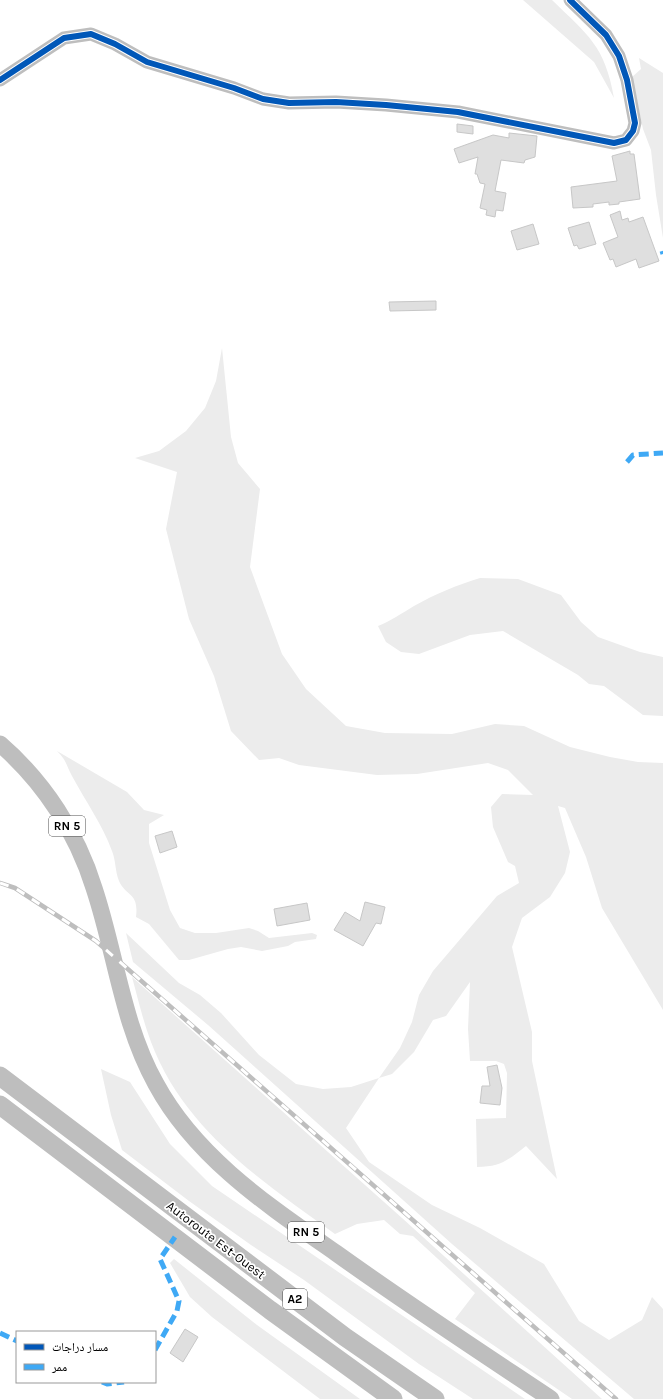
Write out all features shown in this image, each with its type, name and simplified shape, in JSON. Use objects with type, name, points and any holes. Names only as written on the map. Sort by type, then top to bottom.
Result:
[{"type":"highway","name":"Autoroute Est-Ouest","points":[[0,1076],[345,1337],[435,1399]]},
{"type":"highway","name":"Autoroute Est-Ouest","points":[[0,1105],[270,1310],[393,1399]]},
{"type":"main road","name":"RN 5","points":[[0,744],[26,769],[42,789],[69,831],[86,865],[104,925],[124,1007],[141,1055],[173,1113],[218,1163],[258,1198],[384,1288],[551,1399]]},
{"type":"street","points":[[0,80],[64,38],[91,34],[115,44],[147,62],[234,88],[263,99],[289,103],[336,102],[458,112],[614,143],[621,142],[630,136],[635,124],[627,80],[619,56],[606,35],[570,0]]},
{"type":"shaded area","points":[[523,0],[552,0],[576,23],[600,53],[606,66],[614,98],[594,62]]},
{"type":"shaded area","points":[[639,58],[663,73],[663,238],[651,150],[643,129],[632,77],[641,69]]},
{"type":"shaded area","points":[[222,348],[231,437],[238,463],[260,489],[250,567],[282,654],[306,689],[346,726],[385,733],[452,734],[495,724],[524,726],[570,747],[638,762],[663,763],[663,1010],[602,908],[586,857],[565,808],[558,806],[570,852],[565,873],[550,897],[522,918],[512,947],[532,1032],[532,1061],[557,1179],[526,1146],[504,1162],[492,1166],[477,1167],[476,1119],[506,1118],[507,1073],[504,1064],[496,1061],[470,1061],[468,1029],[470,982],[446,1016],[433,1020],[414,1052],[392,1074],[379,1078],[400,1048],[412,1022],[419,995],[433,971],[497,896],[519,883],[515,866],[508,862],[493,827],[491,807],[502,794],[533,795],[508,770],[488,763],[417,774],[377,775],[299,765],[279,758],[259,760],[231,731],[214,676],[189,619],[166,529],[177,472],[135,458],[159,451],[186,431],[205,408],[216,381]]},
{"type":"shaded area","points":[[480,578],[518,579],[561,595],[581,622],[598,637],[640,652],[663,657],[663,716],[643,715],[604,686],[589,684],[578,675],[503,631],[470,635],[419,654],[401,652],[386,642],[378,626],[438,594]]},
{"type":"shaded area","points":[[57,751],[127,792],[144,810],[164,815],[149,824],[149,843],[170,910],[180,928],[195,933],[216,933],[249,928],[258,931],[269,938],[312,933],[317,935],[316,939],[295,942],[288,946],[262,951],[241,947],[228,949],[189,960],[179,960],[149,924],[136,917],[136,903],[119,881],[113,855],[104,832],[72,776],[65,760]]},
{"type":"shaded area","points":[[126,933],[179,983],[200,995],[221,1013],[259,1055],[296,1084],[323,1089],[351,1087],[379,1078],[346,1128],[369,1162],[432,1205],[480,1228],[544,1264],[579,1321],[609,1340],[642,1320],[652,1297],[663,1309],[663,1399],[634,1399],[452,1244],[208,1025],[133,962]]},
{"type":"shaded area","points":[[132,977],[602,1399],[572,1399],[455,1319],[475,1293],[413,1236],[400,1234],[384,1220],[357,1224],[335,1234],[280,1194],[228,1151],[204,1127],[183,1102],[165,1073],[148,1034]]},
{"type":"shaded area","points":[[101,1069],[130,1082],[170,1144],[212,1186],[525,1399],[473,1399],[419,1364],[304,1280],[251,1245],[189,1201],[122,1150],[111,1115]]},
{"type":"shaded area","points":[[174,1259],[257,1325],[360,1399],[320,1399],[212,1317],[190,1297],[170,1263]]},
{"type":"building","points":[[457,124],[473,126],[473,134],[457,132]]},
{"type":"building","points":[[509,133],[537,136],[535,157],[525,160],[524,163],[501,160],[495,191],[506,193],[503,211],[496,210],[495,217],[486,215],[487,210],[480,208],[485,184],[480,183],[477,174],[475,174],[478,157],[459,163],[454,149],[493,135],[509,138]]},
{"type":"building","points":[[630,151],[630,154],[634,154],[640,199],[619,202],[619,204],[609,205],[609,202],[593,204],[593,207],[573,208],[571,187],[617,181],[612,156]]},
{"type":"building","points":[[620,211],[622,220],[628,218],[629,222],[643,217],[659,261],[639,268],[636,259],[616,267],[613,259],[610,260],[603,243],[618,237],[610,215]]},
{"type":"building","points":[[589,222],[596,244],[579,249],[577,245],[574,246],[568,228]]},
{"type":"building","points":[[533,224],[539,244],[517,250],[511,231]]},
{"type":"building","points":[[436,301],[436,310],[390,311],[389,302]]},
{"type":"building","points":[[172,831],[177,847],[160,853],[155,836]]},
{"type":"building","points":[[365,902],[385,907],[381,924],[376,923],[363,946],[334,930],[345,912],[360,921]]},
{"type":"building","points":[[307,903],[310,920],[277,926],[274,909]]},
{"type":"building","points":[[497,1065],[502,1088],[500,1105],[480,1103],[482,1086],[490,1086],[487,1067]]},
{"type":"building","points":[[185,1329],[198,1337],[183,1362],[170,1353]]},
{"type":"railway","points":[[0,883],[15,888],[96,941],[616,1399]]},
{"type":"marked path","points":[[627,462],[633,455],[663,453]]},
{"type":"marked path","points":[[156,1348],[177,1311],[179,1301],[160,1259],[175,1237]]},
{"type":"marked path","points":[[0,1333],[16,1341]]},
{"type":"marked path","points":[[104,1383],[116,1383]]},
{"type":"cycle path","points":[[0,80],[64,38],[91,34],[115,44],[147,62],[234,88],[263,99],[289,103],[336,102],[458,112],[614,143],[626,140],[633,131],[635,123],[627,80],[619,56],[606,35],[570,0]]}]
